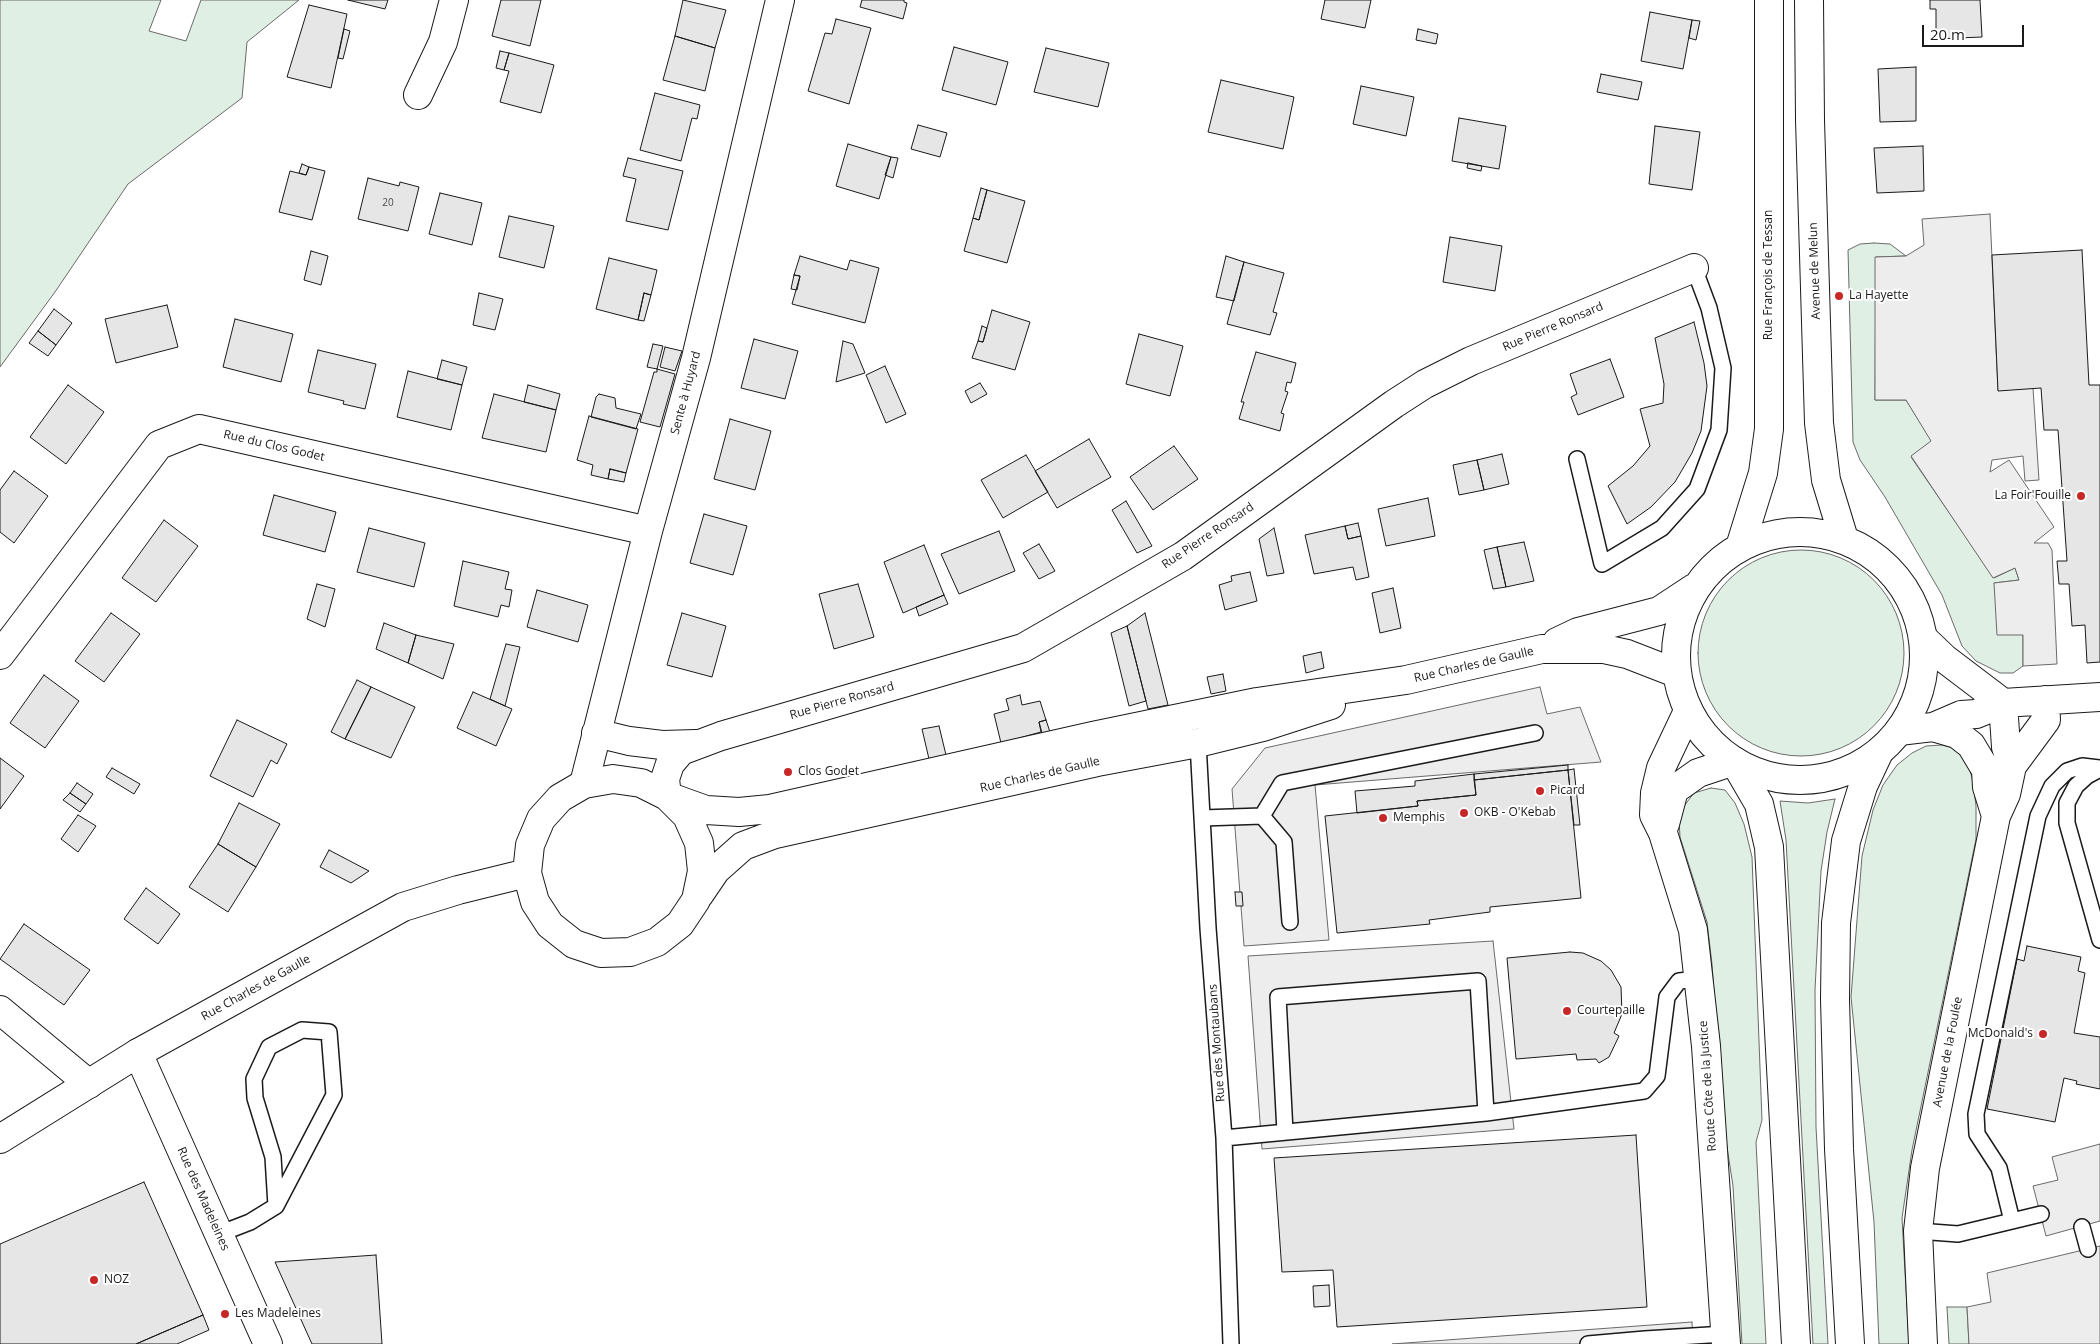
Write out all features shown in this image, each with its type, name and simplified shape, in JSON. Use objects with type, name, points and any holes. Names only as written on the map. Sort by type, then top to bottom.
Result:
[{"type":"main road","points":[[418,95],[443,42],[454,0]]},
{"type":"main road","name":"Rue François de Tessan","points":[[1740,547],[1763,473],[1769,429],[1770,0]]},
{"type":"main road","name":"Avenue de Melun","points":[[1809,0],[1810,120],[1819,423],[1826,480],[1844,539]]},
{"type":"main road","name":"Sente à Huyard","points":[[584,784],[648,531],[696,358],[776,1]]},
{"type":"main road","name":"Rue Pierre Ronsard","points":[[667,796],[665,780],[670,764],[681,751],[696,744],[1022,648],[1183,556],[1394,404],[1425,384],[1471,361],[1694,268]]},
{"type":"main road","name":"Rue du Clos Godet","points":[[0,655],[159,445],[199,429],[648,531]]},
{"type":"main road","points":[[1662,833],[1674,790],[1698,773],[1734,761],[1767,776],[1802,780],[1843,772],[1879,752],[1899,731],[1912,710],[1921,687],[1924,662],[1923,638],[1914,606],[1897,578],[1873,555],[1844,539],[1809,532],[1774,534],[1740,547],[1715,564],[1696,587],[1682,614],[1676,643],[1676,673],[1688,711],[1702,732],[1734,761],[1759,804],[1769,847],[1796,1344]]},
{"type":"main road","name":"Rue Charles de Gaulle","points":[[1542,650],[1578,632],[1659,611],[1696,587]]},
{"type":"main road","points":[[1923,638],[1945,659],[2003,703]]},
{"type":"main road","name":"Rue Charles de Gaulle","points":[[667,796],[706,810],[739,812],[770,809],[1093,736],[1258,702],[1406,680],[1542,650],[1604,649],[1627,654],[1676,673]]},
{"type":"main road","name":"Rue Charles de Gaulle","points":[[696,900],[716,870],[743,846],[775,834],[1097,762],[1198,743],[1263,727],[1406,680]]},
{"type":"main road","points":[[1899,731],[1933,727],[1961,715],[1976,714],[2003,703],[2100,697]]},
{"type":"main road","name":"Avenue de la Foulée","points":[[1923,1344],[1918,1231],[1925,1168],[1996,816],[2006,794],[2012,766],[2046,720],[2045,700]]},
{"type":"main road","name":"Avenue de la Foulée","points":[[2003,703],[2006,747],[2012,766]]},
{"type":"main road","name":"Route Côte de la Justice","points":[[1688,711],[1661,768],[1655,792],[1654,815],[1662,833],[1693,930],[1706,1046],[1725,1339]]},
{"type":"main road","points":[[1933,727],[1957,734],[1971,745],[1986,770],[1987,787],[1996,816]]},
{"type":"main road","name":"Rue Pierre Ronsard","points":[[596,733],[629,741],[662,745],[696,744]]},
{"type":"main road","points":[[1850,1344],[1839,1149],[1835,999],[1836,923],[1846,841],[1863,786],[1879,752]]},
{"type":"main road","points":[[613,779],[641,783],[667,796],[687,816],[699,842],[702,872],[696,900],[680,924],[657,942],[630,952],[601,953],[574,944],[550,925],[535,902],[527,873],[530,845],[541,819],[560,798],[584,784],[613,779]]},
{"type":"main road","name":"Rue Charles de Gaulle","points":[[0,1139],[138,1053],[404,907],[458,890],[527,873]]},
{"type":"main road","points":[[0,1010],[89,1084]]},
{"type":"main road","name":"Rue des Madeleines","points":[[138,1053],[268,1344]]},
{"type":"lane","points":[[1576,459],[1602,564],[1662,528],[1697,489],[1719,430],[1723,368],[1709,308],[1694,268]]},
{"type":"lane","points":[[1262,816],[1282,784],[1535,734]]},
{"type":"lane","name":"Rue des Montaubans","points":[[1198,743],[1224,1138],[1231,1344]]},
{"type":"lane","points":[[2012,1221],[1999,1168],[1977,1134],[1976,1114],[2038,816],[2052,786],[2067,771],[2082,766],[2100,768]]},
{"type":"lane","points":[[2100,768],[2076,786],[2066,803],[2066,823],[2100,940]]},
{"type":"lane","points":[[1202,818],[1262,816]]},
{"type":"lane","points":[[1262,816],[1284,842],[1290,922]]},
{"type":"lane","points":[[1224,1138],[1486,1113],[1644,1091],[1657,1076],[1667,997],[1679,980],[1699,979]]},
{"type":"lane","points":[[1286,1132],[1278,997],[1478,980],[1486,1113]]},
{"type":"lane","points":[[219,1234],[250,1222],[276,1206],[334,1095],[329,1032],[302,1030],[269,1047],[254,1079],[255,1098],[273,1156],[276,1206]]},
{"type":"lane","points":[[1918,1231],[1958,1234],[2041,1214]]},
{"type":"lane","points":[[2082,1227],[2088,1249]]},
{"type":"lane","points":[[1588,1344],[1725,1339]]},
{"type":"green space","points":[[0,0],[161,0],[149,31],[186,41],[201,0],[299,0],[247,42],[242,98],[128,184],[55,292],[0,367]]},
{"type":"green space","points":[[1860,244],[1890,244],[1906,256],[1876,257],[1875,400],[1906,400],[1932,441],[1911,457],[1994,578],[2015,568],[2019,580],[1994,583],[2023,635],[2023,666],[2013,673],[2000,673],[1976,661],[1962,646],[1942,595],[1885,497],[1860,460],[1853,442],[1848,250]]},
{"type":"green space","points":[[1791,550],[1811,550],[1831,554],[1850,562],[1874,580],[1892,604],[1900,623],[1904,653],[1900,683],[1892,702],[1874,726],[1850,744],[1831,752],[1811,756],[1791,756],[1771,752],[1752,744],[1736,733],[1721,718],[1710,702],[1702,683],[1698,663],[1698,643],[1702,623],[1710,604],[1721,588],[1736,573],[1752,562],[1771,554]]},
{"type":"green space","points":[[1942,745],[1954,748],[1967,761],[1973,781],[1976,806],[1976,839],[1912,1150],[1902,1218],[1909,1344],[1879,1344],[1874,1222],[1851,997],[1862,856],[1873,810],[1883,785],[1897,765],[1912,753],[1926,746]]},
{"type":"green space","points":[[1711,788],[1725,790],[1735,803],[1744,824],[1752,857],[1762,1120],[1756,1142],[1766,1344],[1742,1344],[1733,1186],[1723,1121],[1712,964],[1707,922],[1680,837],[1679,820],[1684,806],[1694,793]]},
{"type":"green space","points":[[1835,799],[1827,832],[1821,871],[1815,990],[1816,1127],[1828,1344],[1813,1344],[1786,840],[1780,801],[1808,803]]},
{"type":"green space","points":[[1947,1307],[1967,1307],[1969,1344],[1949,1344]]},
{"type":"shaded area","points":[[1990,214],[1998,390],[2033,388],[2039,480],[2025,481],[2023,456],[1992,460],[1990,472],[2009,460],[2054,527],[2034,543],[2048,543],[2052,550],[2057,664],[2023,666],[2023,635],[1997,635],[1994,583],[2019,580],[2015,568],[1993,578],[1911,456],[1931,441],[1906,400],[1875,400],[1875,257],[1906,256],[1924,245],[1922,219]]},
{"type":"shaded area","points":[[1540,687],[1547,714],[1580,707],[1601,762],[1315,785],[1329,940],[1244,946],[1232,789],[1265,748]]},
{"type":"shaded area","points":[[1493,941],[1514,1129],[1262,1149],[1248,956]]},
{"type":"shaded area","points":[[2100,1144],[2100,1221],[2046,1236],[2033,1186],[2058,1180],[2052,1157]]},
{"type":"shaded area","points":[[2100,1246],[2100,1344],[1969,1344],[1967,1307],[1991,1302],[1987,1273]]},
{"type":"shaded area","points":[[1692,1322],[1693,1344],[1392,1344]]},
{"type":"building","points":[[348,0],[388,0],[385,9]]},
{"type":"building","points":[[501,0],[541,0],[530,46],[492,36]]},
{"type":"building","points":[[683,0],[726,10],[715,48],[675,36]]},
{"type":"building","points":[[862,0],[904,0],[907,3],[903,19],[860,7]]},
{"type":"building","points":[[1325,0],[1371,0],[1365,28],[1321,19]]},
{"type":"building","points":[[1930,0],[1980,0],[1982,37],[1936,39],[1936,9],[1930,9]]},
{"type":"building","points":[[309,5],[347,14],[331,88],[287,77]]},
{"type":"building","points":[[1650,12],[1692,20],[1683,69],[1641,61]]},
{"type":"building","points":[[836,19],[871,28],[849,104],[808,91],[825,33],[832,34]]},
{"type":"building","points":[[1692,20],[1700,21],[1696,40],[1689,38]]},
{"type":"building","points":[[344,29],[350,31],[343,59],[338,58]]},
{"type":"building","points":[[1418,29],[1438,34],[1436,44],[1416,40]]},
{"type":"building","points":[[675,36],[715,48],[705,91],[663,80]]},
{"type":"building","points":[[954,47],[1008,62],[996,105],[942,90]]},
{"type":"building","points":[[1046,48],[1109,63],[1098,107],[1034,92]]},
{"type":"building","points":[[500,51],[509,53],[504,70],[496,68]]},
{"type":"building","points":[[509,53],[554,65],[541,113],[500,102],[509,71],[504,70]]},
{"type":"building","points":[[1916,67],[1916,121],[1880,122],[1878,69]]},
{"type":"building","points":[[1601,74],[1642,82],[1638,100],[1597,92]]},
{"type":"building","points":[[1221,80],[1294,97],[1283,149],[1208,132]]},
{"type":"building","points":[[1361,86],[1414,97],[1406,136],[1353,124]]},
{"type":"building","points":[[655,93],[700,105],[697,119],[692,118],[681,161],[640,150]]},
{"type":"building","points":[[1459,118],[1506,126],[1499,169],[1452,161]]},
{"type":"building","points":[[918,125],[947,133],[940,157],[911,149]]},
{"type":"building","points":[[1655,126],[1700,132],[1692,190],[1649,184]]},
{"type":"building","points":[[848,144],[891,157],[879,199],[836,186]]},
{"type":"building","points":[[1923,146],[1924,191],[1877,193],[1874,148]]},
{"type":"building","points":[[891,157],[898,158],[893,178],[885,175]]},
{"type":"building","points":[[628,158],[683,171],[668,230],[626,221],[636,179],[623,176]]},
{"type":"building","points":[[1468,163],[1482,166],[1481,171],[1467,168]]},
{"type":"building","points":[[302,164],[309,167],[306,175],[299,173]]},
{"type":"building","points":[[309,167],[325,171],[312,220],[279,212],[290,171],[306,175]]},
{"type":"building","points":[[368,178],[399,186],[400,182],[419,187],[408,231],[358,219]]},
{"type":"building","points":[[981,188],[987,190],[979,220],[973,218]]},
{"type":"building","points":[[987,190],[1025,201],[1007,263],[964,251],[973,218],[979,220]]},
{"type":"building","points":[[440,193],[482,203],[472,245],[429,234]]},
{"type":"building","points":[[509,216],[554,226],[544,268],[499,257]]},
{"type":"building","points":[[1450,237],[1502,246],[1495,291],[1443,282]]},
{"type":"building","name":"La Foir'Fouille","points":[[2082,250],[2089,385],[2100,385],[2100,662],[2087,663],[2085,625],[2072,626],[2069,584],[2059,584],[2057,561],[2067,561],[2058,430],[2044,430],[2041,388],[1998,391],[1992,255]]},
{"type":"building","points":[[311,251],[328,256],[321,285],[304,280]]},
{"type":"building","points":[[800,256],[847,270],[850,260],[879,268],[865,323],[792,304],[800,276],[794,275]]},
{"type":"building","points":[[1226,256],[1244,262],[1234,301],[1216,297]]},
{"type":"building","points":[[609,258],[657,270],[651,295],[644,293],[638,320],[596,309]]},
{"type":"building","points":[[1244,262],[1284,273],[1273,312],[1277,313],[1270,335],[1227,324]]},
{"type":"building","points":[[794,275],[800,276],[797,290],[791,289]]},
{"type":"building","points":[[479,293],[503,299],[495,330],[473,325]]},
{"type":"building","points":[[644,293],[651,295],[644,321],[638,320]]},
{"type":"building","points":[[167,305],[178,347],[116,363],[105,319]]},
{"type":"building","points":[[54,309],[72,323],[56,345],[38,331]]},
{"type":"building","points":[[992,310],[1030,322],[1015,370],[972,358],[978,341],[983,342]]},
{"type":"building","points":[[235,319],[293,334],[281,382],[223,367]]},
{"type":"building","points":[[1694,322],[1704,363],[1707,386],[1701,431],[1692,453],[1675,482],[1651,507],[1627,524],[1608,486],[1633,466],[1650,446],[1640,409],[1663,403],[1664,384],[1655,338]]},
{"type":"building","points":[[982,326],[987,328],[983,342],[978,341]]},
{"type":"building","points":[[38,331],[56,345],[48,356],[29,343]]},
{"type":"building","points":[[1139,334],[1183,346],[1170,396],[1126,384]]},
{"type":"building","points":[[754,339],[798,351],[785,399],[741,388]]},
{"type":"building","points":[[843,341],[853,344],[865,373],[836,382]]},
{"type":"building","points":[[653,344],[663,346],[657,369],[647,367]]},
{"type":"building","points":[[665,347],[682,351],[675,371],[660,367]]},
{"type":"building","points":[[318,350],[376,364],[365,409],[343,404],[344,401],[308,392]]},
{"type":"building","points":[[1256,352],[1296,363],[1291,383],[1287,382],[1285,391],[1288,392],[1281,413],[1284,414],[1280,431],[1239,419],[1244,402],[1241,402]]},
{"type":"building","points":[[1610,359],[1624,397],[1578,415],[1571,397],[1577,394],[1570,374]]},
{"type":"building","points":[[442,360],[467,367],[462,385],[437,379]]},
{"type":"building","points":[[885,366],[906,414],[886,423],[866,375]]},
{"type":"building","points":[[657,369],[675,374],[660,427],[640,422],[654,372],[657,372]]},
{"type":"building","points":[[408,371],[462,385],[451,430],[397,417]]},
{"type":"building","points":[[980,383],[987,394],[971,403],[965,391]]},
{"type":"building","points":[[68,385],[104,412],[66,464],[30,437]]},
{"type":"building","points":[[528,385],[560,394],[556,410],[524,402]]},
{"type":"building","points":[[494,394],[556,410],[546,452],[482,438]]},
{"type":"building","points":[[599,394],[615,398],[616,408],[641,414],[636,429],[591,417],[596,397]]},
{"type":"building","points":[[589,416],[638,429],[626,473],[610,469],[608,479],[591,475],[593,465],[577,460]]},
{"type":"building","points":[[730,419],[771,431],[755,490],[714,479]]},
{"type":"building","points":[[1089,439],[1111,477],[1057,508],[1035,471]]},
{"type":"building","points":[[1174,446],[1198,479],[1153,510],[1130,477]]},
{"type":"building","points":[[1502,454],[1509,484],[1484,490],[1477,460]]},
{"type":"building","points":[[1026,455],[1048,492],[1003,518],[981,480]]},
{"type":"building","points":[[1477,460],[1484,490],[1459,495],[1453,465]]},
{"type":"building","points":[[610,469],[626,473],[624,482],[608,479]]},
{"type":"building","points":[[14,471],[48,496],[14,543],[0,532],[0,490]]},
{"type":"building","points":[[274,495],[336,512],[325,552],[263,535]]},
{"type":"building","points":[[1428,498],[1435,536],[1386,546],[1378,509]]},
{"type":"building","points":[[1126,501],[1152,546],[1137,553],[1112,510]]},
{"type":"building","points":[[704,514],[747,526],[733,575],[690,563]]},
{"type":"building","points":[[164,520],[198,546],[156,602],[122,578]]},
{"type":"building","points":[[1358,523],[1361,536],[1348,539],[1345,526]]},
{"type":"building","points":[[1345,526],[1348,539],[1361,536],[1369,577],[1356,580],[1353,567],[1314,574],[1305,535]]},
{"type":"building","points":[[369,528],[425,543],[414,587],[357,572]]},
{"type":"building","points":[[1274,528],[1284,573],[1267,576],[1259,539]]},
{"type":"building","points":[[999,531],[1015,571],[959,594],[941,554]]},
{"type":"building","points":[[1524,542],[1534,581],[1506,587],[1497,547]]},
{"type":"building","points":[[1039,544],[1055,571],[1039,579],[1023,553]]},
{"type":"building","points":[[924,545],[944,595],[903,613],[884,562]]},
{"type":"building","points":[[1497,547],[1506,587],[1493,589],[1484,550]]},
{"type":"building","points":[[463,561],[509,572],[505,589],[512,590],[509,607],[501,605],[498,617],[454,606]]},
{"type":"building","points":[[1250,572],[1257,601],[1225,610],[1219,585],[1232,581],[1231,576]]},
{"type":"building","points":[[317,584],[335,589],[325,627],[307,619]]},
{"type":"building","points":[[858,584],[874,637],[834,649],[819,594]]},
{"type":"building","points":[[1393,588],[1401,628],[1380,633],[1372,593]]},
{"type":"building","points":[[537,590],[588,605],[578,642],[527,627]]},
{"type":"building","points":[[944,595],[948,604],[919,616],[916,607]]},
{"type":"building","points":[[111,613],[140,634],[104,682],[75,661]]},
{"type":"building","points":[[682,613],[726,626],[712,677],[667,665]]},
{"type":"building","points":[[1145,613],[1168,705],[1148,709],[1127,626]]},
{"type":"building","points":[[384,623],[416,635],[408,663],[376,649]]},
{"type":"building","points":[[1127,626],[1146,701],[1129,706],[1111,633]]},
{"type":"building","points":[[416,635],[454,644],[443,679],[408,663]]},
{"type":"building","points":[[506,644],[520,647],[505,706],[490,699]]},
{"type":"building","points":[[1321,652],[1324,668],[1306,673],[1303,656]]},
{"type":"building","points":[[1223,674],[1226,691],[1211,694],[1207,677]]},
{"type":"building","points":[[44,675],[79,701],[45,748],[10,723]]},
{"type":"building","points":[[357,680],[371,687],[345,739],[331,732]]},
{"type":"building","points":[[371,687],[415,707],[391,758],[345,739]]},
{"type":"building","points":[[473,692],[512,709],[496,746],[457,728]]},
{"type":"building","points":[[1020,695],[1022,705],[1040,701],[1046,720],[1039,722],[1041,732],[1001,743],[994,714],[1009,710],[1006,699]]},
{"type":"building","points":[[237,720],[287,744],[277,764],[271,760],[253,797],[210,776]]},
{"type":"building","points":[[1046,720],[1050,732],[1042,733],[1039,722]]},
{"type":"building","points":[[939,726],[946,755],[929,759],[922,729]]},
{"type":"building","points":[[0,758],[24,776],[0,809]]},
{"type":"building","points":[[1568,765],[1568,770],[1474,780],[1474,774]]},
{"type":"building","points":[[112,768],[140,784],[134,794],[106,777]]},
{"type":"building","points":[[1574,769],[1580,825],[1574,825],[1568,770]]},
{"type":"building","points":[[1568,770],[1581,898],[1490,907],[1490,912],[1429,920],[1430,924],[1337,933],[1325,816],[1418,806],[1417,801],[1476,795],[1474,780]]},
{"type":"building","points":[[1474,774],[1476,795],[1417,801],[1418,806],[1357,813],[1355,791],[1415,786],[1415,781]]},
{"type":"building","points":[[77,783],[93,794],[86,804],[70,793]]},
{"type":"building","points":[[70,793],[86,804],[80,812],[63,800]]},
{"type":"building","points":[[239,803],[280,824],[256,867],[218,844]]},
{"type":"building","points":[[78,815],[96,826],[78,852],[61,839]]},
{"type":"building","points":[[218,844],[256,867],[228,912],[189,887]]},
{"type":"building","points":[[329,850],[369,871],[351,883],[320,867]]},
{"type":"building","points":[[146,888],[180,914],[158,944],[124,919]]},
{"type":"building","points":[[1235,892],[1242,892],[1243,906],[1236,906]]},
{"type":"building","points":[[24,924],[90,970],[64,1005],[0,959]]},
{"type":"building","name":"McDonald's","points":[[2027,946],[2081,957],[2078,971],[2085,973],[2074,1033],[2100,1037],[2100,1089],[2076,1084],[2077,1081],[2064,1078],[2055,1122],[1987,1109],[2017,959],[2024,961]]},
{"type":"building","name":"Courtepaille","points":[[1570,952],[1583,953],[1601,961],[1611,970],[1621,987],[1622,1014],[1614,1033],[1619,1036],[1609,1057],[1599,1063],[1596,1059],[1577,1060],[1576,1054],[1516,1059],[1507,958]]},
{"type":"building","points":[[1636,1135],[1647,1307],[1337,1327],[1333,1270],[1282,1272],[1274,1158]]},
{"type":"building","name":"NOZ","points":[[144,1182],[203,1315],[136,1344],[0,1344],[0,1244]]},
{"type":"building","points":[[376,1255],[382,1344],[312,1344],[275,1262]]},
{"type":"building","points":[[1329,1285],[1330,1306],[1314,1307],[1313,1286]]},
{"type":"building","points":[[203,1315],[209,1330],[177,1344],[136,1344]]},
{"type":"place","name":"La Hayette","points":[[1839,296]]},
{"type":"place","name":"La Foir'Fouille","points":[[2081,496]]},
{"type":"place","name":"Clos Godet","points":[[788,772]]},
{"type":"place","name":"Picard","points":[[1540,791]]},
{"type":"place","name":"OKB - O'Kebab","points":[[1464,813]]},
{"type":"place","name":"Memphis","points":[[1383,818]]},
{"type":"place","name":"Courtepaille","points":[[1567,1011]]},
{"type":"place","name":"McDonald's","points":[[2043,1034]]},
{"type":"place","name":"NOZ","points":[[94,1280]]},
{"type":"place","name":"Les Madeleines","points":[[225,1314]]}]
